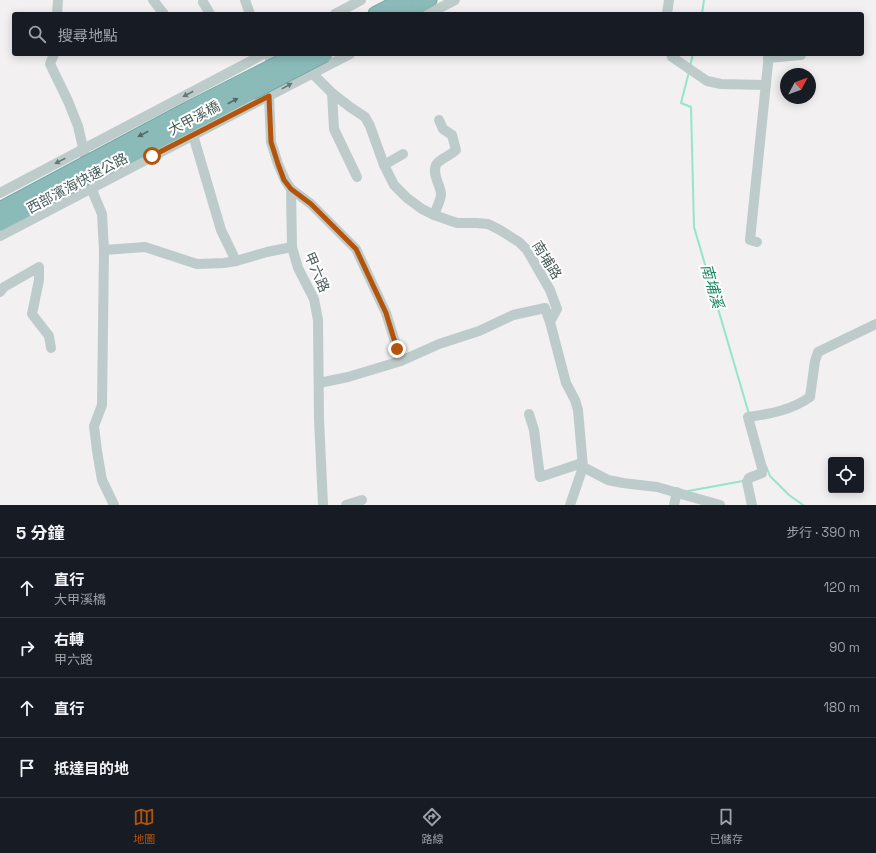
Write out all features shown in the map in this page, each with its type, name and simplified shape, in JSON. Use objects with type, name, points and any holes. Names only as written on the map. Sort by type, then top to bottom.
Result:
[{"type":"highway","points":[[380,12],[404,0]]},
{"type":"highway","points":[[406,12],[429,0]]},
{"type":"highway","name":"西部濱海快速公路","points":[[0,210],[189,109],[294,56]]},
{"type":"highway","name":"西部濱海快速公路","points":[[0,223],[321,56]]},
{"type":"street","points":[[57,12],[58,0]]},
{"type":"street","points":[[153,0],[162,12]]},
{"type":"street","points":[[339,12],[361,0]]},
{"type":"street","points":[[432,12],[455,0]]},
{"type":"street","points":[[667,12],[669,0]]},
{"type":"street","points":[[203,2],[209,12]]},
{"type":"street","points":[[53,56],[50,64],[78,126],[94,195],[102,214],[104,250],[102,405],[94,426],[96,452],[102,480],[114,505]]},
{"type":"street","name":"大甲溪橋","points":[[0,193],[259,56]]},
{"type":"street","name":"甲六路","points":[[270,56],[269,96],[271,142],[284,180],[291,189],[292,247],[298,268],[314,299],[318,320],[323,505]]},
{"type":"street","name":"南埔路","points":[[281,56],[312,72],[332,93],[365,118],[370,126],[384,165],[394,185],[407,198],[422,209],[434,215],[457,223],[488,224],[519,242],[527,250],[550,290],[557,309],[550,322]]},
{"type":"street","name":"大甲溪橋","points":[[0,236],[269,96],[312,72],[346,56]]},
{"type":"street","points":[[672,56],[707,81],[720,84],[766,85]]},
{"type":"street","points":[[757,242],[750,240],[769,56]]},
{"type":"street","points":[[332,93],[334,129],[357,178]]},
{"type":"street","points":[[434,215],[441,194],[436,179],[436,166],[440,160],[451,155],[456,150],[452,135],[443,129],[439,120]]},
{"type":"street","points":[[193,135],[221,230],[236,261]]},
{"type":"street","points":[[384,165],[403,154]]},
{"type":"street","points":[[291,189],[311,204],[356,249],[386,313],[401,361]]},
{"type":"street","points":[[104,250],[145,247],[196,264],[236,261],[292,247]]},
{"type":"street","points":[[0,292],[4,287],[39,267],[39,280],[32,314],[49,336],[51,348]]},
{"type":"street","points":[[319,382],[348,377],[401,361],[439,344],[479,331],[513,315],[545,308],[566,383],[575,400],[578,410],[582,465],[570,505]]},
{"type":"street","points":[[752,505],[747,482],[749,478],[762,473],[762,468],[748,417],[774,413],[802,403],[810,397],[815,361],[818,352],[876,324]]},
{"type":"street","points":[[530,414],[534,430],[540,477],[582,465],[608,480],[657,487],[720,505]]},
{"type":"street","points":[[674,505],[677,492]]},
{"type":"street","points":[[346,505],[362,500]]},
{"type":"waterway","name":"南埔溪","points":[[702,12],[704,0]]},
{"type":"waterway","name":"南埔溪","points":[[690,66],[692,56]]},
{"type":"waterway","name":"南埔溪","points":[[689,72],[681,103],[691,107],[694,227],[749,414]]},
{"type":"waterway","name":"南埔溪","points":[[766,466],[770,476],[789,495],[803,505]]},
{"type":"waterway","points":[[688,491],[743,481]]},
{"type":"route","points":[[152,156],[269,96],[271,142],[284,180],[291,189],[311,204],[356,249],[386,313],[397,349]]}]
